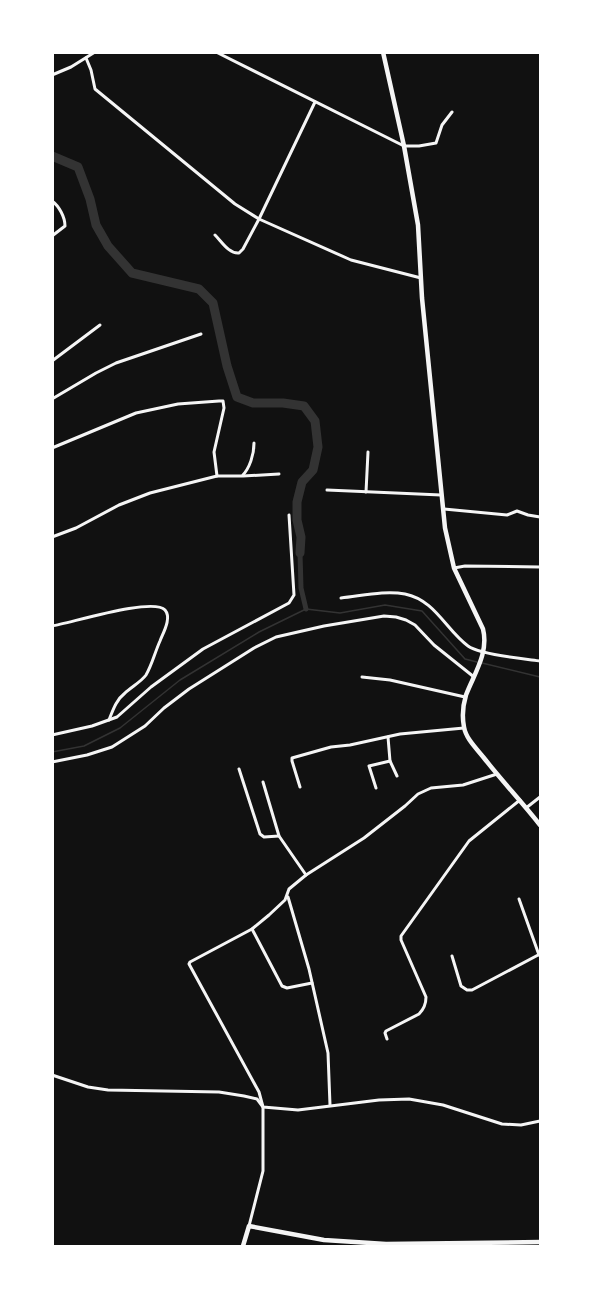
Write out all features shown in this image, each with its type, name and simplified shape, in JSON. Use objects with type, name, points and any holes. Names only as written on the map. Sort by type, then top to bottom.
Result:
[{"type":"street","points":[[52,75],[71,67],[95,52]]},
{"type":"street","points":[[216,52],[404,146],[436,143],[442,125],[452,112]]},
{"type":"street","points":[[229,59],[231,52]]},
{"type":"street","points":[[383,52],[404,146],[418,225],[423,318],[445,528],[454,568],[483,629],[485,638],[483,655],[465,697],[464,729],[497,774],[540,825]]},
{"type":"street","points":[[86,58],[95,89],[235,204],[259,219],[351,260],[421,278]]},
{"type":"street","points":[[215,235],[229,250],[235,254],[240,253],[259,219],[315,102]]},
{"type":"street","points":[[52,201],[57,204],[65,222],[65,226],[52,236]]},
{"type":"street","points":[[52,361],[100,325]]},
{"type":"street","points":[[52,399],[116,363],[201,334]]},
{"type":"street","points":[[52,448],[136,413],[178,404],[219,400],[223,401],[224,405],[214,452],[217,476]]},
{"type":"street","points":[[242,476],[254,452],[254,443]]},
{"type":"street","points":[[366,492],[368,452]]},
{"type":"street","points":[[52,537],[150,493],[217,476],[279,474]]},
{"type":"street","points":[[327,490],[443,495]]},
{"type":"street","points":[[444,509],[507,514],[518,511],[540,517]]},
{"type":"street","points":[[52,735],[92,726],[117,717],[151,687],[203,649],[280,608],[292,599],[294,595],[289,515]]},
{"type":"street","points":[[454,568],[465,566],[540,567]]},
{"type":"street","points":[[341,598],[387,593],[407,594],[427,604],[461,640],[483,655],[540,661]]},
{"type":"street","points":[[52,626],[128,609],[158,607],[164,610],[167,616],[166,625],[146,675],[122,695],[114,706],[109,720]]},
{"type":"street","points":[[52,762],[112,747],[145,726],[189,689],[254,648],[276,637],[324,626],[384,616],[406,620],[415,625],[434,645],[474,677]]},
{"type":"street","points":[[362,677],[390,680],[465,697]]},
{"type":"street","points":[[300,787],[292,758],[331,747],[400,734],[464,729]]},
{"type":"street","points":[[388,737],[390,761],[397,776]]},
{"type":"street","points":[[376,788],[369,765],[390,761]]},
{"type":"street","points":[[239,769],[260,834],[264,837],[279,836]]},
{"type":"street","points":[[243,1246],[262,1171],[263,1107],[258,1092],[189,964],[252,929],[285,900],[290,889],[306,875],[364,838],[405,807],[418,794],[439,786],[463,785],[497,774]]},
{"type":"street","points":[[263,782],[279,836],[306,875]]},
{"type":"street","points":[[526,807],[540,796]]},
{"type":"street","points":[[387,1039],[386,1031],[419,1014],[426,1002],[401,936],[469,841],[520,800]]},
{"type":"street","points":[[287,895],[312,983],[328,1053],[330,1106]]},
{"type":"street","points":[[452,956],[461,986],[472,990],[539,955],[519,899]]},
{"type":"street","points":[[252,929],[282,986],[287,988],[312,983]]},
{"type":"street","points":[[52,1075],[88,1087],[108,1090],[219,1092],[257,1099],[263,1107],[298,1110],[379,1100],[408,1099],[443,1105],[508,1125],[540,1121]]},
{"type":"street","points":[[249,1226],[324,1240],[386,1244],[540,1242]]},
{"type":"waterway","points":[[52,156],[78,167],[90,199],[96,225],[108,246],[132,273],[199,289],[213,303],[227,366],[237,397],[253,403],[304,406],[315,421],[318,447],[313,470],[302,482],[297,502],[297,520],[301,537],[300,553]]},
{"type":"waterway","points":[[300,553],[301,588],[306,609]]},
{"type":"waterway","points":[[52,752],[84,746],[120,728],[180,680],[259,632],[306,609],[340,613],[385,605],[422,611],[465,659],[477,662]]},
{"type":"waterway","points":[[482,663],[540,677]]}]
